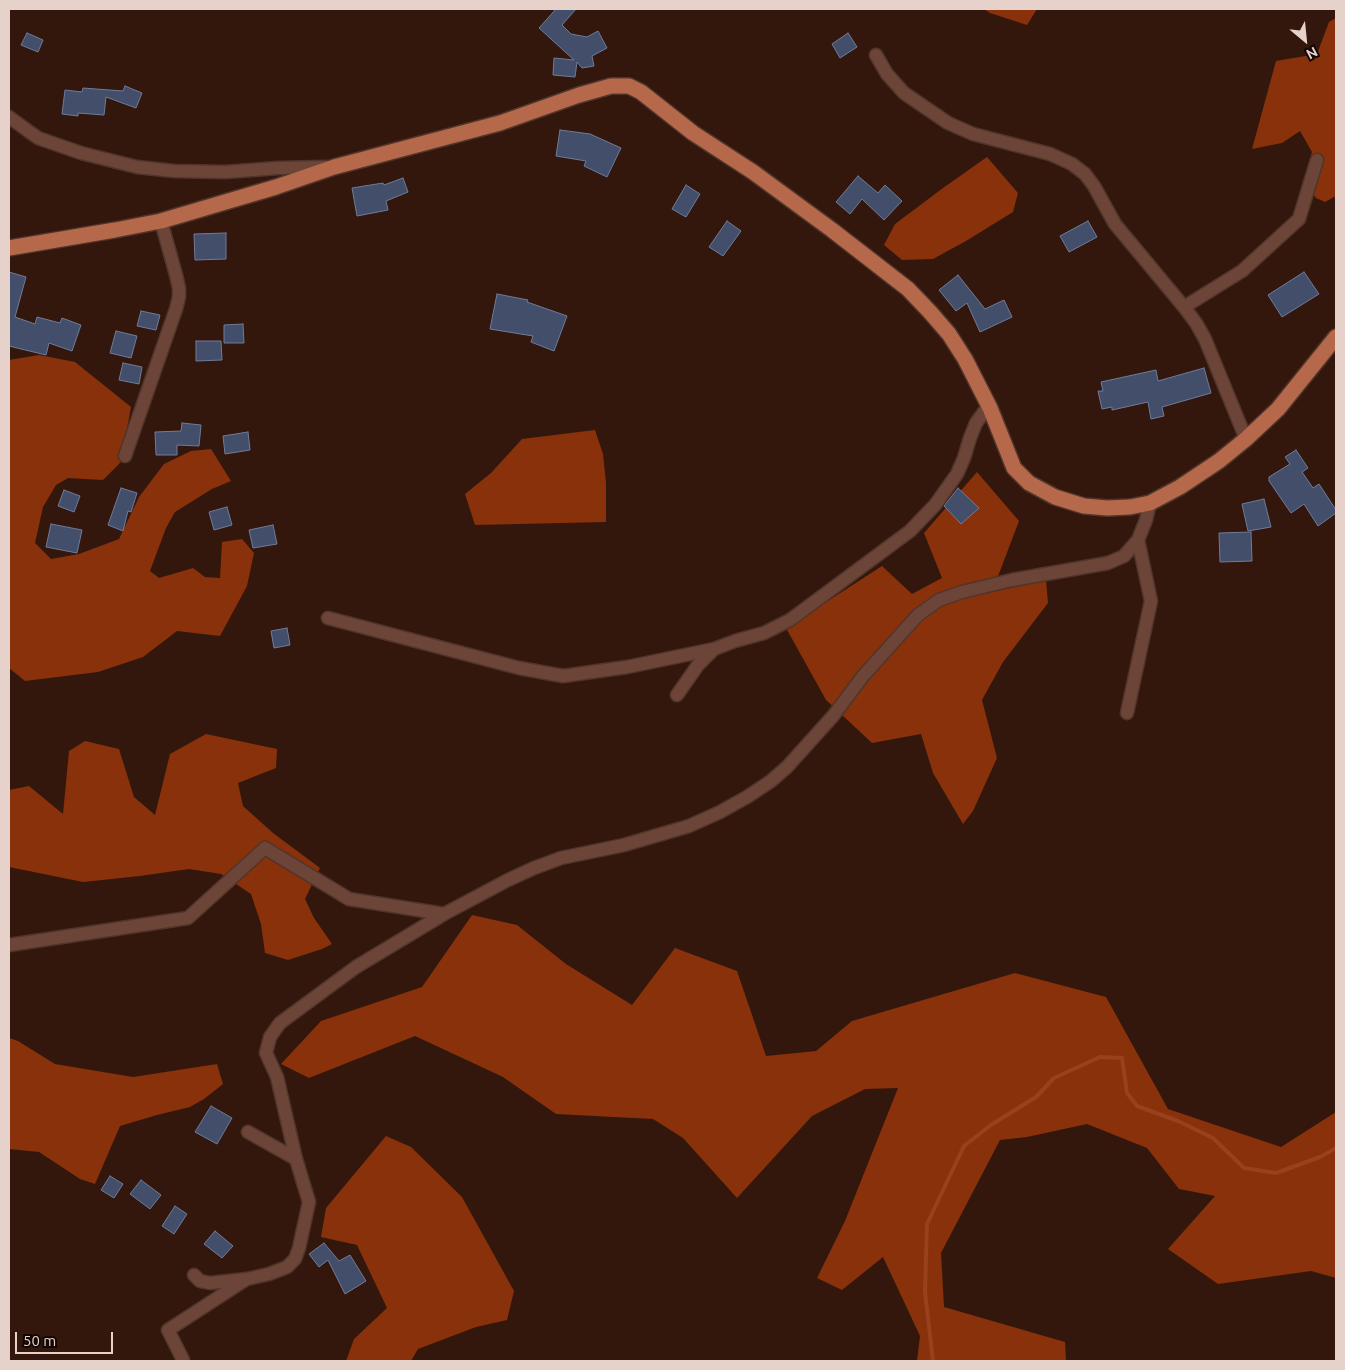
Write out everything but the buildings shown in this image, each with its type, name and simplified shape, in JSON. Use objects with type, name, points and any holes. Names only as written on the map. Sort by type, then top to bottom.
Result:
[{"type":"main road","points":[[9,248],[161,221],[267,190],[334,167],[500,123],[578,95],[611,86],[629,86],[641,92],[693,133],[753,172],[908,289],[949,334],[965,359],[990,408],[1014,468],[1029,483],[1055,497],[1084,506],[1107,508],[1150,504],[1219,461],[1246,439],[1278,409],[1336,338]]},
{"type":"street","points":[[876,56],[887,74],[904,92],[948,123],[973,134],[1050,154],[1072,164],[1085,174],[1094,186],[1115,224],[1196,323],[1205,340],[1246,439]]},
{"type":"street","points":[[9,117],[38,138],[80,153],[137,167],[174,171],[225,172],[278,168],[334,167]]},
{"type":"street","points":[[1184,306],[1242,271],[1299,219],[1318,160]]},
{"type":"street","points":[[125,456],[179,297],[176,275],[161,221]]},
{"type":"street","points":[[328,618],[519,668],[562,676],[627,667],[714,649],[764,632],[790,620],[910,531],[935,505],[957,474],[976,423],[984,412],[990,408]]},
{"type":"street","points":[[194,1275],[200,1281],[210,1283],[247,1279],[269,1274],[287,1267],[295,1259],[299,1248],[308,1202],[276,1076],[266,1053],[270,1037],[280,1023],[356,967],[444,914],[508,880],[561,858],[624,845],[690,826],[720,812],[771,781],[787,767],[833,716],[863,676],[918,615],[939,600],[962,592],[1012,580],[1108,562],[1124,556],[1138,540],[1150,504]]},
{"type":"street","points":[[1127,713],[1152,601],[1138,540]]},
{"type":"street","points":[[677,696],[698,665],[714,649]]},
{"type":"street","points":[[9,945],[188,918],[265,848],[349,899],[444,914]]},
{"type":"street","points":[[248,1132],[296,1159]]},
{"type":"street","points":[[182,1360],[168,1330],[247,1279]]},
{"type":"shaded area","points":[[984,9],[1037,9],[1027,25],[990,13]]},
{"type":"shaded area","points":[[1336,18],[1336,196],[1325,202],[1316,198],[1303,182],[1312,152],[1300,131],[1282,143],[1252,149],[1276,61],[1317,54],[1329,22]]},
{"type":"shaded area","points":[[987,157],[1018,193],[1013,212],[933,259],[902,260],[884,245],[895,224]]},
{"type":"shaded area","points":[[39,355],[75,362],[131,407],[121,462],[103,480],[68,478],[56,485],[43,507],[35,543],[51,559],[79,554],[119,539],[139,497],[164,464],[191,451],[211,449],[231,481],[212,489],[175,512],[166,528],[150,571],[159,578],[193,568],[205,577],[220,578],[222,542],[242,539],[254,553],[247,586],[220,636],[177,631],[143,657],[98,672],[25,681],[9,668],[9,360]]},
{"type":"shaded area","points":[[595,430],[603,454],[606,483],[606,522],[475,525],[465,494],[491,473],[522,439]]},
{"type":"shaded area","points":[[977,472],[1019,521],[992,592],[1046,580],[1048,603],[1003,662],[982,700],[997,758],[973,811],[963,824],[933,773],[921,734],[872,743],[826,700],[786,628],[882,566],[912,594],[942,578],[924,533]]},
{"type":"shaded area","points":[[206,734],[277,749],[276,768],[238,783],[243,806],[273,833],[320,868],[305,899],[314,918],[332,944],[288,960],[265,953],[261,924],[251,894],[221,874],[189,869],[83,882],[9,867],[9,790],[29,786],[63,814],[69,751],[85,741],[119,749],[134,797],[155,815],[170,754]]},
{"type":"shaded area","points":[[472,915],[517,925],[566,964],[632,1005],[675,948],[737,971],[766,1056],[816,1051],[852,1021],[1015,973],[1106,997],[1168,1109],[1281,1147],[1336,1112],[1336,1278],[1311,1271],[1218,1284],[1168,1249],[1215,1196],[1179,1189],[1147,1148],[1087,1124],[1027,1137],[1000,1140],[941,1253],[944,1307],[1065,1342],[1066,1361],[917,1361],[920,1336],[883,1257],[842,1290],[817,1278],[845,1221],[898,1088],[865,1089],[812,1116],[737,1198],[683,1138],[653,1119],[556,1114],[503,1077],[415,1036],[309,1078],[281,1064],[321,1021],[422,987]]},
{"type":"shaded area","points":[[9,1038],[18,1041],[55,1064],[133,1077],[217,1064],[223,1084],[190,1107],[120,1126],[95,1184],[80,1179],[39,1152],[9,1149]]},
{"type":"shaded area","points":[[386,1136],[411,1147],[462,1197],[514,1291],[507,1320],[476,1327],[418,1349],[411,1361],[346,1361],[354,1339],[387,1308],[357,1245],[321,1237],[326,1208]]},
{"type":"waterway","points":[[933,1361],[925,1292],[927,1224],[964,1146],[991,1125],[1036,1097],[1054,1078],[1100,1057],[1122,1058],[1127,1093],[1137,1106],[1178,1121],[1213,1138],[1244,1168],[1276,1173],[1320,1157],[1336,1148]]}]
